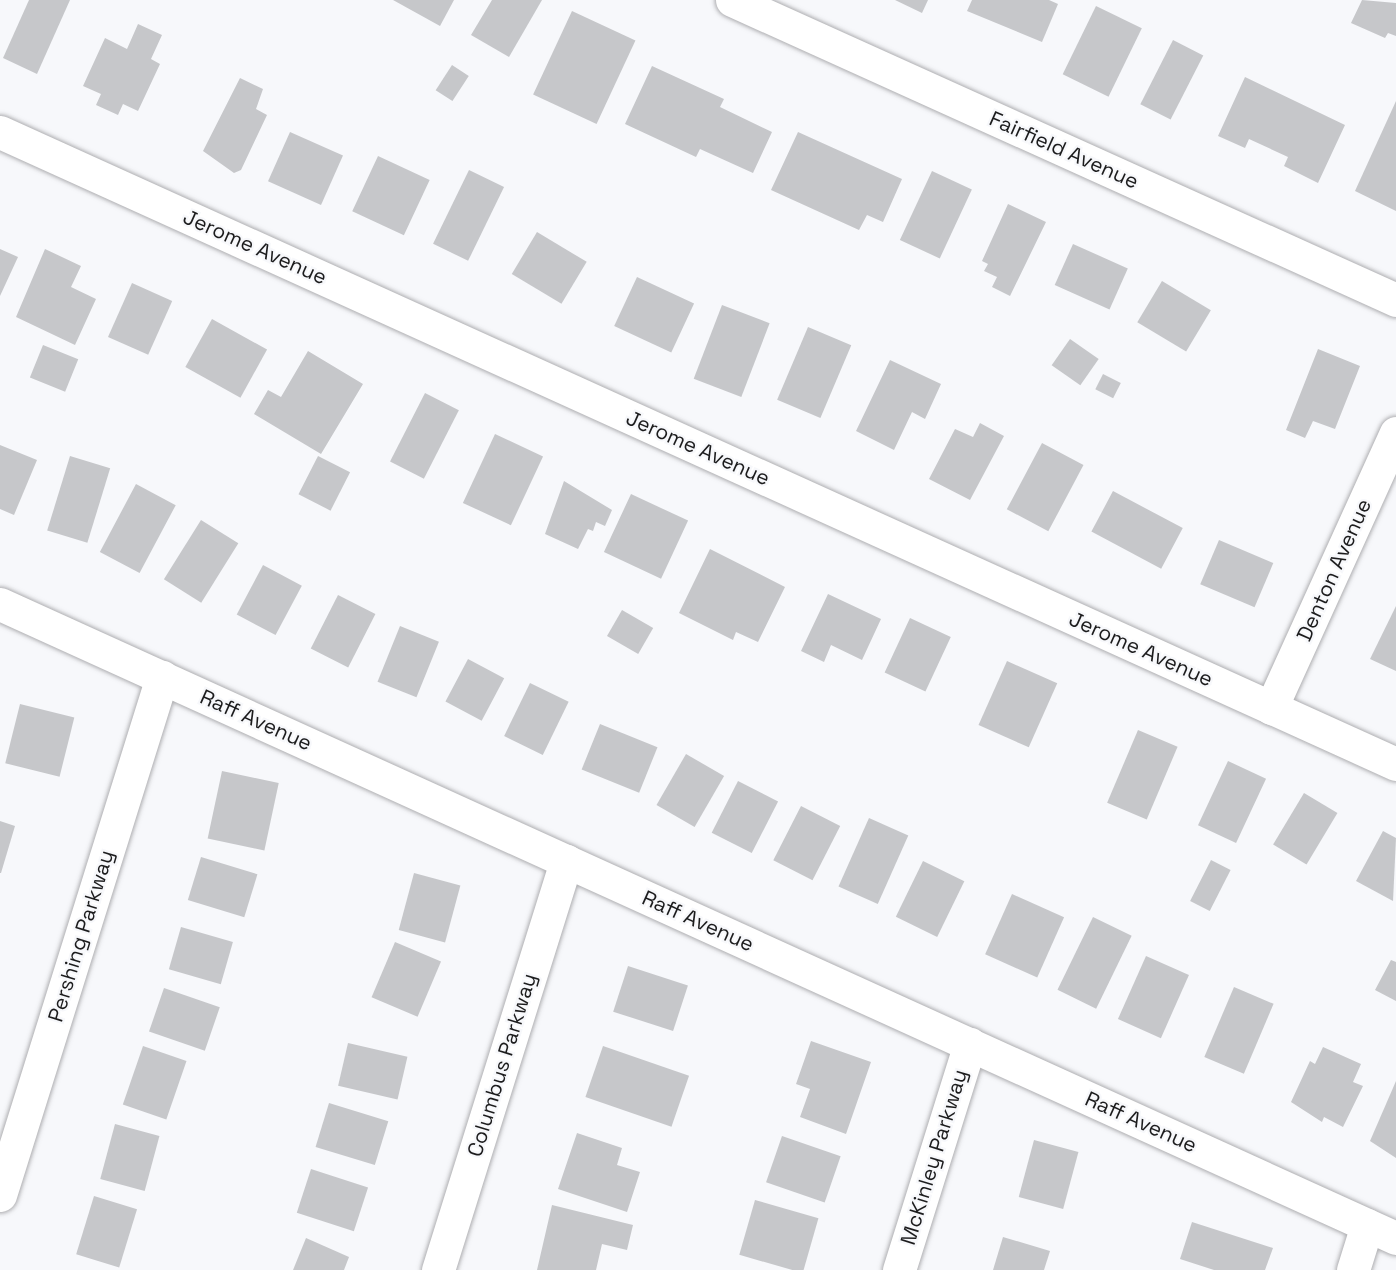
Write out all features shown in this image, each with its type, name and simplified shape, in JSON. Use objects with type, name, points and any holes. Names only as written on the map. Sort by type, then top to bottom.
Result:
[{"type":"street","name":"Fairfield Avenue","points":[[732,0],[1396,300]]},
{"type":"street","name":"Jerome Avenue","points":[[0,132],[1396,764]]},
{"type":"street","name":"Denton Avenue","points":[[1271,708],[1396,433]]},
{"type":"street","name":"Raff Avenue","points":[[0,604],[1396,1238]]},
{"type":"street","name":"Pershing Parkway","points":[[0,1196],[162,677]]},
{"type":"street","name":"Columbus Parkway","points":[[438,1270],[566,861]]},
{"type":"street","name":"McKinley Parkway","points":[[899,1270],[970,1044]]},
{"type":"street","points":[[1353,1270],[1366,1225]]},
{"type":"building","points":[[29,0],[70,0],[37,74],[3,58]]},
{"type":"building","points":[[393,0],[454,0],[440,26]]},
{"type":"building","points":[[492,0],[542,0],[509,57],[471,35]]},
{"type":"building","points":[[895,0],[928,0],[922,13]]},
{"type":"building","points":[[972,0],[1049,0],[1058,4],[1042,42],[967,11]]},
{"type":"building","points":[[1362,0],[1396,3],[1396,36],[1388,33],[1385,38],[1351,23]]},
{"type":"building","points":[[1096,6],[1142,28],[1109,97],[1063,74]]},
{"type":"building","points":[[572,11],[635,41],[597,124],[533,94]]},
{"type":"building","points":[[138,24],[162,35],[151,59],[160,64],[138,111],[123,104],[118,115],[96,105],[101,94],[83,86],[105,38],[127,49]]},
{"type":"building","points":[[1173,40],[1203,55],[1171,120],[1140,104]]},
{"type":"building","points":[[452,65],[469,76],[452,101],[436,90]]},
{"type":"building","points":[[652,66],[724,99],[720,107],[772,132],[753,173],[700,149],[696,157],[625,124]]},
{"type":"building","points":[[1245,77],[1345,125],[1318,183],[1284,166],[1288,157],[1249,139],[1245,148],[1218,136]]},
{"type":"building","points":[[240,78],[263,89],[256,109],[267,115],[241,170],[234,173],[203,151]]},
{"type":"building","points":[[1396,101],[1396,211],[1355,191]]},
{"type":"building","points":[[290,132],[343,156],[321,205],[268,181]]},
{"type":"building","points":[[798,132],[902,179],[883,222],[867,215],[859,230],[771,190]]},
{"type":"building","points":[[378,156],[430,180],[404,235],[352,211]]},
{"type":"building","points":[[469,170],[504,187],[468,261],[433,244]]},
{"type":"building","points":[[932,171],[972,190],[940,258],[900,240]]},
{"type":"building","points":[[1008,204],[1046,222],[1010,296],[992,287],[997,277],[984,271],[988,264],[982,261]]},
{"type":"building","points":[[537,232],[587,262],[561,304],[512,274]]},
{"type":"building","points":[[1073,244],[1128,268],[1110,310],[1055,285]]},
{"type":"building","points":[[0,249],[18,257],[0,296]]},
{"type":"building","points":[[45,249],[81,266],[71,287],[96,299],[75,345],[16,317]]},
{"type":"building","points":[[637,277],[694,304],[671,353],[614,326]]},
{"type":"building","points":[[1162,281],[1211,310],[1186,352],[1137,322]]},
{"type":"building","points":[[132,283],[172,301],[148,355],[108,337]]},
{"type":"building","points":[[722,305],[770,323],[741,397],[694,379]]},
{"type":"building","points":[[212,319],[267,350],[240,398],[185,367]]},
{"type":"building","points":[[808,327],[851,345],[820,418],[777,400]]},
{"type":"building","points":[[1070,339],[1099,359],[1080,385],[1052,365]]},
{"type":"building","points":[[43,345],[78,359],[65,392],[30,377]]},
{"type":"building","points":[[1318,349],[1360,366],[1335,429],[1313,421],[1305,438],[1286,430]]},
{"type":"building","points":[[308,351],[363,384],[321,454],[254,414],[268,390],[281,397]]},
{"type":"building","points":[[890,360],[941,384],[925,419],[912,412],[894,450],[856,431]]},
{"type":"building","points":[[1103,374],[1121,383],[1113,398],[1095,389]]},
{"type":"building","points":[[425,393],[459,410],[424,479],[390,462]]},
{"type":"building","points":[[980,423],[1004,436],[970,500],[929,479],[955,429],[973,437]]},
{"type":"building","points":[[495,434],[543,456],[511,525],[463,503]]},
{"type":"building","points":[[1042,443],[1083,465],[1048,531],[1007,509]]},
{"type":"building","points":[[0,445],[37,460],[14,515],[0,509]]},
{"type":"building","points":[[70,456],[110,468],[87,543],[47,531]]},
{"type":"building","points":[[318,456],[350,472],[331,511],[298,494]]},
{"type":"building","points":[[564,481],[612,510],[605,526],[596,522],[593,531],[588,529],[578,549],[545,534]]},
{"type":"building","points":[[136,484],[176,505],[140,573],[100,552]]},
{"type":"building","points":[[1113,491],[1183,528],[1161,569],[1091,532]]},
{"type":"building","points":[[631,494],[688,521],[661,579],[604,552]]},
{"type":"building","points":[[201,520],[238,543],[201,603],[164,579]]},
{"type":"building","points":[[1219,540],[1273,563],[1255,607],[1200,584]]},
{"type":"building","points":[[710,549],[785,587],[758,642],[736,632],[733,640],[679,613]]},
{"type":"building","points":[[263,565],[302,586],[276,635],[237,614]]},
{"type":"building","points":[[828,594],[881,619],[862,660],[831,645],[824,662],[801,651]]},
{"type":"building","points":[[338,595],[375,614],[348,668],[311,648]]},
{"type":"building","points":[[1396,606],[1396,671],[1370,659]]},
{"type":"building","points":[[622,610],[653,628],[638,654],[607,636]]},
{"type":"building","points":[[910,618],[951,637],[925,691],[885,672]]},
{"type":"building","points":[[400,626],[439,642],[416,697],[378,682]]},
{"type":"building","points":[[468,659],[504,678],[482,721],[445,701]]},
{"type":"building","points":[[1007,661],[1057,683],[1029,747],[979,725]]},
{"type":"building","points":[[530,683],[569,702],[543,755],[504,736]]},
{"type":"building","points":[[20,704],[74,718],[60,777],[5,763]]},
{"type":"building","points":[[600,724],[657,747],[639,793],[582,769]]},
{"type":"building","points":[[1138,730],[1178,747],[1147,820],[1107,803]]},
{"type":"building","points":[[686,754],[724,776],[695,827],[656,805]]},
{"type":"building","points":[[1228,761],[1266,779],[1236,843],[1198,825]]},
{"type":"building","points":[[222,771],[279,783],[264,851],[208,838]]},
{"type":"building","points":[[738,781],[778,801],[752,853],[712,833]]},
{"type":"building","points":[[1304,793],[1337,813],[1307,865],[1273,844]]},
{"type":"building","points":[[801,806],[840,826],[813,880],[773,860]]},
{"type":"building","points":[[869,818],[908,835],[878,904],[838,887]]},
{"type":"building","points":[[0,821],[15,826],[1,873],[0,873]]},
{"type":"building","points":[[1383,831],[1396,838],[1393,901],[1356,881]]},
{"type":"building","points":[[201,857],[257,874],[244,917],[188,900]]},
{"type":"building","points":[[1211,860],[1231,870],[1210,911],[1190,901]]},
{"type":"building","points":[[923,861],[964,881],[937,937],[896,917]]},
{"type":"building","points":[[414,873],[460,885],[445,942],[399,930]]},
{"type":"building","points":[[1012,894],[1064,917],[1037,977],[985,954]]},
{"type":"building","points":[[1093,917],[1132,936],[1096,1009],[1057,990]]},
{"type":"building","points":[[181,927],[233,942],[221,984],[169,969]]},
{"type":"building","points":[[395,942],[441,962],[418,1017],[372,997]]},
{"type":"building","points":[[1146,956],[1189,975],[1161,1038],[1118,1019]]},
{"type":"building","points":[[1391,960],[1396,962],[1396,1001],[1375,990]]},
{"type":"building","points":[[628,966],[688,985],[673,1031],[613,1012]]},
{"type":"building","points":[[1234,987],[1274,1004],[1244,1074],[1204,1057]]},
{"type":"building","points":[[164,988],[220,1007],[205,1051],[149,1031]]},
{"type":"building","points":[[811,1041],[871,1062],[846,1134],[800,1117],[810,1089],[796,1084]]},
{"type":"building","points":[[348,1043],[407,1057],[398,1100],[338,1086]]},
{"type":"building","points":[[143,1046],[186,1061],[166,1120],[123,1105]]},
{"type":"building","points":[[603,1046],[689,1076],[671,1127],[585,1097]]},
{"type":"building","points":[[1323,1047],[1361,1064],[1353,1082],[1363,1086],[1343,1127],[1324,1117],[1322,1122],[1291,1102],[1310,1061],[1315,1064]]},
{"type":"building","points":[[1396,1081],[1396,1158],[1370,1141]]},
{"type":"building","points":[[329,1103],[388,1121],[375,1165],[316,1147]]},
{"type":"building","points":[[115,1124],[159,1136],[145,1191],[100,1179]]},
{"type":"building","points":[[577,1133],[622,1148],[617,1165],[640,1172],[627,1212],[558,1189]]},
{"type":"building","points":[[782,1136],[841,1156],[825,1203],[766,1182]]},
{"type":"building","points":[[1034,1140],[1078,1152],[1063,1209],[1019,1197]]},
{"type":"building","points":[[311,1169],[368,1188],[354,1231],[297,1213]]},
{"type":"building","points":[[94,1196],[137,1209],[119,1267],[76,1254]]},
{"type":"building","points":[[755,1200],[818,1218],[804,1270],[792,1270],[739,1255]]},
{"type":"building","points":[[552,1205],[633,1225],[627,1250],[602,1244],[596,1270],[537,1270]]},
{"type":"building","points":[[1192,1222],[1273,1248],[1265,1270],[1214,1270],[1180,1259]]},
{"type":"building","points":[[1003,1237],[1050,1251],[1044,1270],[993,1270]]},
{"type":"building","points":[[306,1238],[349,1257],[344,1270],[293,1270]]}]
